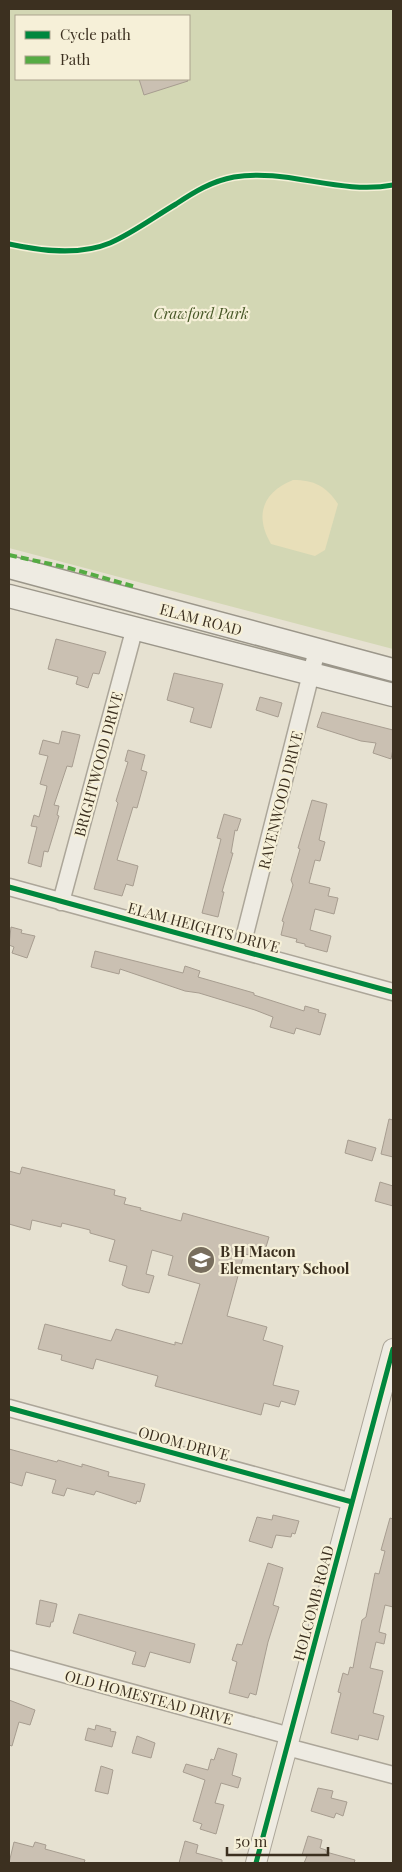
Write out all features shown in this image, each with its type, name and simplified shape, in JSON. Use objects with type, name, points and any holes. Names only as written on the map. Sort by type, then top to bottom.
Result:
[{"type":"main road","name":"ELAM ROAD","points":[[9,567],[393,670]]},
{"type":"main road","name":"ELAM ROAD","points":[[9,596],[393,695]]},
{"type":"main road","points":[[135,627],[142,602]]},
{"type":"street","name":"BRIGHTWOOD DRIVE","points":[[61,902],[135,627]]},
{"type":"street","name":"RAVENWOOD DRIVE","points":[[241,950],[317,650]]},
{"type":"street","name":"ELAM HEIGHTS DRIVE","points":[[9,887],[393,992]]},
{"type":"street","name":"HOLCOMB ROAD","points":[[256,1863],[352,1502],[388,1392],[393,1349]]},
{"type":"street","name":"ODOM DRIVE","points":[[9,1408],[352,1502]]},
{"type":"street","name":"OLD HOMESTEAD DRIVE","points":[[9,1659],[289,1741],[393,1775]]},
{"type":"green space","name":"Crawford Park","points":[[9,9],[393,9],[393,649],[9,548]]},
{"type":"sand","points":[[293,480],[307,481],[319,485],[338,504],[325,550],[315,556],[271,544],[263,523],[264,506],[268,498],[283,485]]},
{"type":"building","points":[[139,80],[188,81],[144,95]]},
{"type":"building","points":[[56,639],[106,652],[99,674],[93,673],[88,688],[76,684],[78,677],[48,669]]},
{"type":"building","points":[[174,673],[223,684],[211,728],[190,722],[194,708],[167,700]]},
{"type":"building","points":[[260,697],[282,703],[278,717],[256,710]]},
{"type":"building","points":[[322,712],[393,730],[391,759],[373,753],[376,743],[361,741],[317,727]]},
{"type":"building","points":[[62,731],[80,735],[72,767],[67,766],[54,805],[59,806],[57,815],[59,816],[48,852],[44,851],[41,867],[28,863],[37,827],[31,826],[34,815],[39,817],[47,786],[40,784],[48,756],[39,754],[43,740],[59,744]]},
{"type":"building","points":[[128,750],[145,755],[141,770],[147,772],[137,808],[133,807],[117,860],[138,866],[133,886],[126,884],[122,896],[94,889],[118,803],[116,801],[128,762],[125,761]]},
{"type":"building","points":[[312,800],[327,804],[319,840],[325,842],[320,861],[315,860],[309,883],[330,888],[328,896],[338,898],[334,914],[315,909],[310,930],[331,936],[327,952],[305,946],[305,944],[296,942],[297,939],[281,935],[284,922],[282,921],[293,885],[291,880],[300,849],[298,848]]},
{"type":"building","points":[[224,814],[241,819],[237,831],[235,830],[231,853],[233,853],[222,892],[224,892],[218,917],[202,913],[221,839],[217,838]]},
{"type":"building","points":[[11,927],[22,930],[21,933],[35,936],[27,958],[12,953],[14,947],[9,945]]},
{"type":"building","points":[[95,951],[183,973],[185,966],[200,971],[198,977],[254,993],[254,995],[304,1011],[305,1006],[319,1010],[318,1012],[326,1014],[320,1035],[296,1028],[294,1034],[270,1027],[273,1017],[255,1010],[199,993],[185,991],[120,969],[119,974],[91,967]]},
{"type":"building","points":[[389,1119],[393,1120],[393,1157],[381,1154]]},
{"type":"building","points":[[348,1140],[376,1148],[372,1161],[345,1153]]},
{"type":"building","points":[[22,1167],[115,1190],[114,1195],[126,1198],[124,1204],[141,1208],[140,1210],[181,1221],[183,1213],[269,1237],[263,1257],[244,1254],[227,1316],[267,1327],[263,1340],[283,1346],[273,1385],[299,1391],[295,1405],[281,1401],[279,1407],[264,1403],[261,1415],[155,1386],[158,1376],[96,1359],[93,1369],[61,1360],[62,1355],[38,1349],[45,1324],[111,1341],[116,1329],[175,1345],[175,1342],[182,1344],[200,1284],[168,1275],[173,1256],[152,1250],[146,1274],[154,1276],[149,1293],[128,1288],[122,1285],[127,1266],[109,1261],[115,1240],[90,1233],[90,1230],[62,1223],[61,1227],[32,1220],[30,1230],[9,1224],[9,1171],[20,1174]]},
{"type":"building","points":[[380,1182],[393,1186],[393,1206],[375,1201]]},
{"type":"building","points":[[9,1449],[57,1462],[58,1460],[82,1467],[82,1464],[109,1472],[108,1476],[145,1484],[140,1502],[137,1501],[136,1504],[96,1491],[94,1495],[67,1488],[64,1496],[52,1493],[56,1480],[26,1472],[22,1486],[9,1482]]},
{"type":"building","points":[[273,1515],[299,1521],[295,1534],[292,1533],[291,1537],[276,1535],[272,1548],[249,1541],[257,1517],[272,1520]]},
{"type":"building","points":[[390,1518],[393,1519],[393,1607],[385,1605],[379,1632],[386,1634],[384,1644],[376,1642],[370,1668],[383,1671],[373,1713],[384,1716],[378,1740],[359,1735],[358,1740],[331,1733],[341,1693],[338,1692],[343,1673],[348,1675],[350,1667],[353,1668],[362,1620],[366,1617],[375,1573],[379,1574],[385,1551],[381,1550]]},
{"type":"building","points":[[268,1563],[283,1568],[273,1605],[279,1607],[268,1642],[256,1695],[250,1693],[248,1698],[229,1693],[237,1662],[232,1660],[237,1644],[242,1645]]},
{"type":"building","points":[[40,1600],[57,1604],[50,1627],[36,1624]]},
{"type":"building","points":[[79,1614],[195,1644],[190,1663],[150,1652],[145,1667],[132,1664],[136,1652],[73,1633]]},
{"type":"building","points":[[9,1700],[35,1710],[30,1725],[19,1722],[12,1746],[9,1745]]},
{"type":"building","points":[[96,1725],[116,1732],[112,1747],[85,1740],[88,1728],[95,1730]]},
{"type":"building","points":[[137,1736],[155,1743],[151,1758],[132,1753]]},
{"type":"building","points":[[218,1748],[237,1754],[232,1775],[241,1778],[238,1788],[221,1783],[215,1803],[224,1805],[216,1834],[200,1829],[202,1824],[193,1821],[205,1780],[183,1772],[186,1764],[208,1770],[211,1759],[214,1760]]},
{"type":"building","points":[[101,1766],[113,1770],[108,1794],[95,1791]]},
{"type":"building","points":[[318,1788],[333,1791],[331,1798],[347,1802],[343,1816],[336,1813],[334,1818],[311,1811]]},
{"type":"building","points":[[308,1836],[322,1840],[320,1848],[326,1850],[326,1852],[355,1860],[354,1863],[304,1863],[307,1856],[302,1855]]},
{"type":"building","points":[[185,1841],[198,1845],[196,1853],[222,1860],[222,1863],[179,1863]]},
{"type":"building","points":[[14,1842],[33,1847],[35,1842],[46,1845],[45,1849],[85,1860],[84,1863],[9,1863]]},
{"type":"marked path","points":[[9,555],[69,568],[136,587]]},
{"type":"cycle path","points":[[9,244],[34,249],[60,251],[86,250],[98,247],[127,235],[203,188],[218,181],[234,177],[273,176],[353,187],[393,185]]},
{"type":"cycle path","points":[[9,887],[393,992]]},
{"type":"cycle path","points":[[256,1863],[393,1349]]},
{"type":"cycle path","points":[[9,1408],[352,1502]]},
{"type":"place","name":"B H Macon Elementary School","points":[[201,1260]]}]
